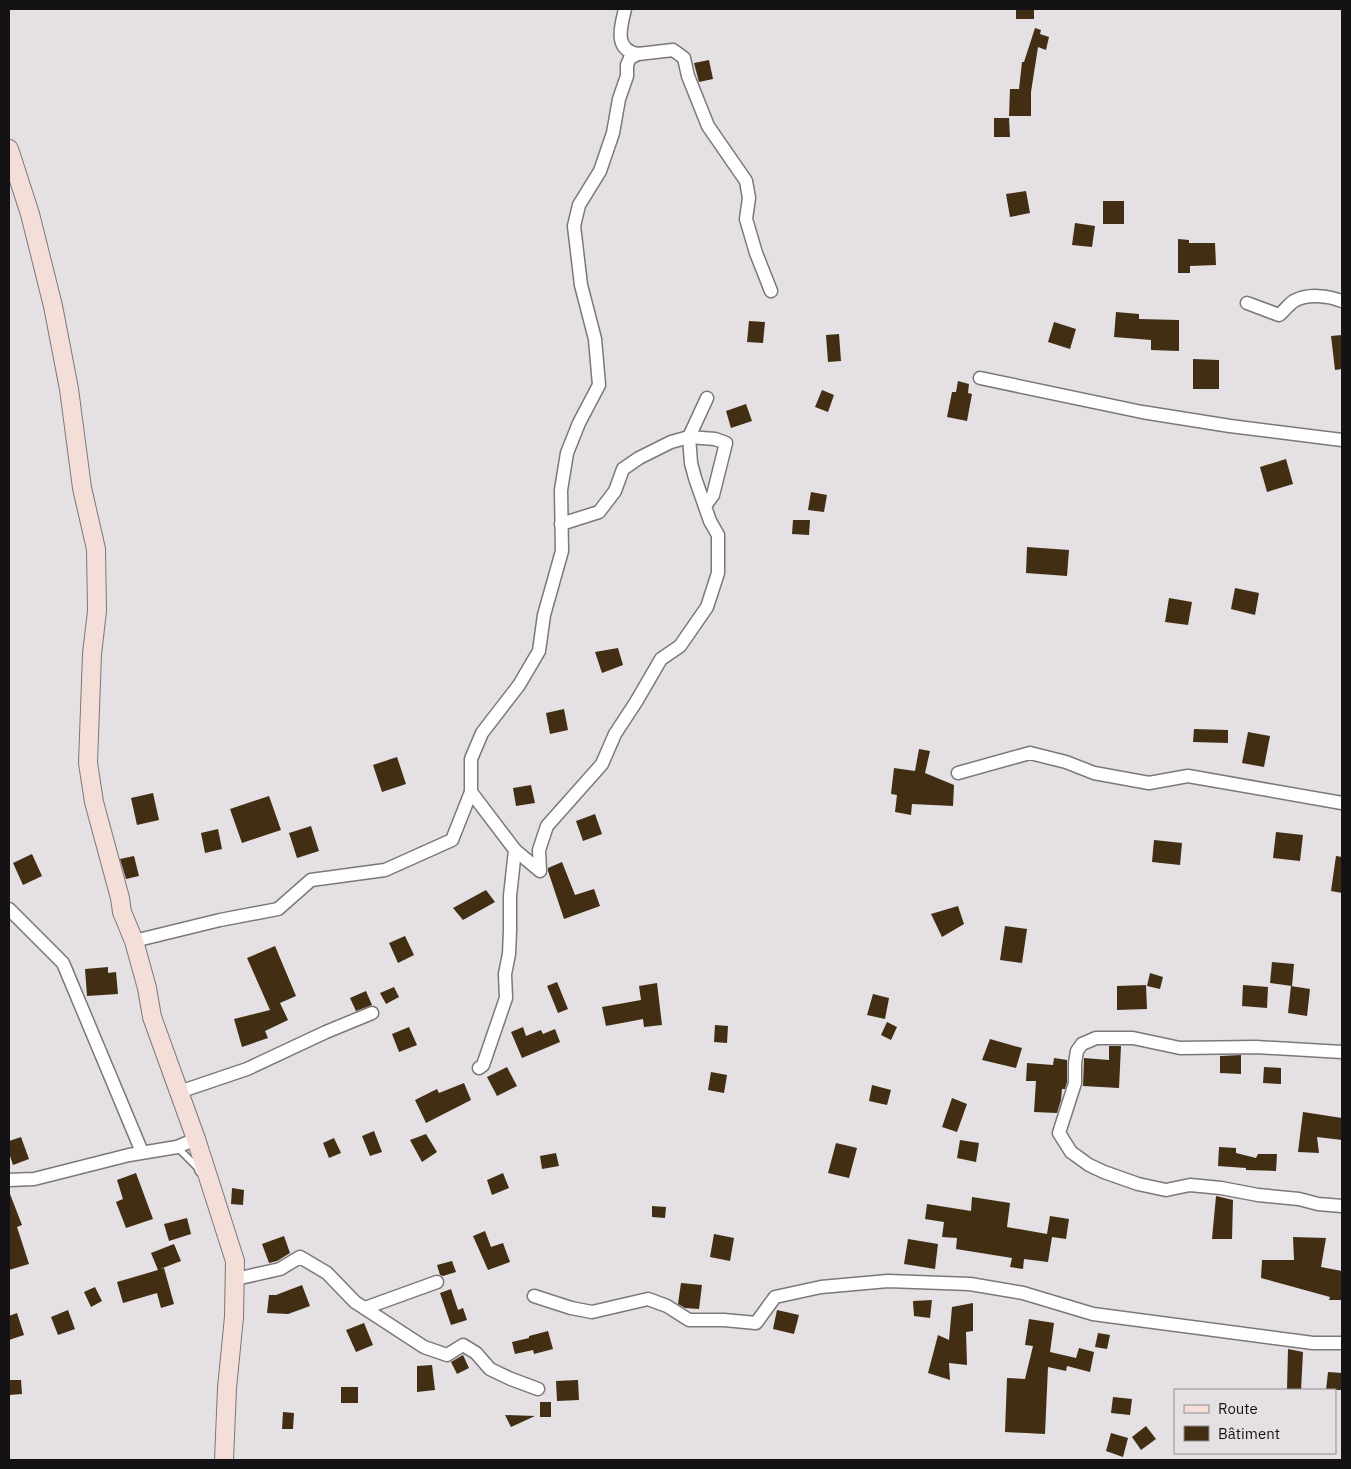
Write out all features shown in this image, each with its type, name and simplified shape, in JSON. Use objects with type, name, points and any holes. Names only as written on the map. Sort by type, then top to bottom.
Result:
[{"type":"street","points":[[625,9],[619,35],[624,47],[632,53],[638,54],[673,50],[684,58],[688,76],[708,126],[746,181],[748,198],[746,219],[756,253],[771,291]]},
{"type":"street","points":[[134,940],[220,920],[278,910],[312,880],[385,870],[452,840],[471,792],[471,759],[482,733],[518,685],[539,651],[544,615],[562,551],[561,490],[567,453],[579,423],[599,385],[595,339],[581,285],[574,226],[579,205],[600,171],[613,133],[619,99],[627,76],[627,64],[630,58],[638,54]]},
{"type":"street","points":[[9,149],[30,214],[53,306],[69,388],[82,488],[96,549],[97,611],[92,654],[88,763],[94,802],[120,898],[122,912],[134,940],[147,988],[152,1017],[196,1139],[235,1261],[234,1317],[227,1388],[224,1460]]},
{"type":"street","points":[[1247,303],[1279,315],[1294,301],[1311,296],[1333,298],[1342,301]]},
{"type":"street","points":[[980,378],[1142,412],[1237,427],[1342,440]]},
{"type":"street","points":[[471,792],[515,850],[540,871],[539,850],[546,826],[602,764],[615,734],[661,659],[680,646],[707,607],[718,573],[718,535],[710,521],[691,463],[689,437],[707,398]]},
{"type":"street","points":[[561,524],[599,512],[615,492],[623,469],[639,458],[671,442],[689,437],[715,439],[726,443],[713,495],[705,506]]},
{"type":"street","points":[[958,772],[1030,753],[1066,762],[1094,773],[1149,782],[1188,776],[1342,803]]},
{"type":"street","points":[[479,1068],[483,1065],[506,998],[505,974],[509,954],[510,896],[515,850]]},
{"type":"street","points":[[9,909],[63,964],[142,1152]]},
{"type":"street","points":[[179,1092],[247,1069],[372,1013]]},
{"type":"street","points":[[1342,1052],[1256,1047],[1180,1048],[1133,1038],[1096,1038],[1082,1044],[1077,1051],[1075,1083],[1059,1132],[1071,1152],[1088,1165],[1138,1184],[1166,1190],[1190,1185],[1221,1188],[1258,1195],[1299,1199],[1318,1204],[1342,1206]]},
{"type":"street","points":[[9,1180],[34,1179],[142,1152],[177,1147],[196,1139]]},
{"type":"street","points":[[236,1279],[280,1269],[300,1256],[327,1273],[355,1302],[424,1347],[447,1355],[463,1345],[476,1353],[490,1369],[538,1389]]},
{"type":"street","points":[[534,1296],[571,1308],[592,1312],[648,1299],[667,1306],[689,1320],[724,1320],[756,1323],[775,1297],[821,1288],[888,1281],[970,1284],[1023,1293],[1093,1314],[1313,1343],[1342,1343]]},
{"type":"street","points":[[364,1308],[436,1282]]},
{"type":"lane","points":[[177,1147],[197,1167],[202,1180],[214,1198]]},
{"type":"building","points":[[1016,9],[1034,9],[1034,19],[1016,19]]},
{"type":"building","points":[[1035,28],[1041,30],[1040,34],[1049,37],[1046,50],[1038,47],[1031,92],[1031,116],[1009,116],[1010,89],[1019,89],[1022,62],[1024,62]]},
{"type":"building","points":[[709,60],[713,79],[699,82],[694,63]]},
{"type":"building","points":[[994,118],[1009,118],[1010,137],[994,137]]},
{"type":"building","points":[[1026,191],[1030,213],[1010,217],[1006,194]]},
{"type":"building","points":[[1103,201],[1124,201],[1124,224],[1103,224]]},
{"type":"building","points":[[1075,223],[1095,226],[1092,247],[1072,245]]},
{"type":"building","points":[[1178,239],[1189,240],[1189,243],[1215,243],[1216,265],[1190,266],[1190,273],[1178,273]]},
{"type":"building","points":[[1116,312],[1139,314],[1139,319],[1179,320],[1179,351],[1151,350],[1151,340],[1114,337]]},
{"type":"building","points":[[749,321],[765,322],[763,343],[747,342]]},
{"type":"building","points":[[1054,322],[1076,329],[1070,349],[1048,342]]},
{"type":"building","points":[[839,334],[841,361],[828,362],[826,335]]},
{"type":"building","points":[[1342,335],[1342,369],[1335,370],[1331,336]]},
{"type":"building","points":[[1193,359],[1219,360],[1219,389],[1193,389]]},
{"type":"building","points":[[958,381],[969,384],[968,393],[972,394],[967,421],[947,417],[952,392],[956,392]]},
{"type":"building","points":[[822,390],[834,395],[828,412],[815,407]]},
{"type":"building","points":[[746,404],[752,421],[731,428],[726,411]]},
{"type":"building","points":[[1286,459],[1293,484],[1267,492],[1260,467]]},
{"type":"building","points":[[811,492],[827,495],[824,512],[808,510]]},
{"type":"building","points":[[793,520],[810,520],[809,535],[792,534]]},
{"type":"building","points":[[1027,547],[1069,550],[1067,576],[1026,573]]},
{"type":"building","points":[[1235,588],[1259,593],[1255,615],[1231,609]]},
{"type":"building","points":[[1169,598],[1192,602],[1188,625],[1165,622]]},
{"type":"building","points":[[618,648],[623,665],[602,673],[595,652]]},
{"type":"building","points":[[564,709],[568,730],[550,734],[546,713]]},
{"type":"building","points":[[1194,729],[1228,730],[1228,743],[1193,742]]},
{"type":"building","points":[[1248,732],[1270,736],[1264,767],[1242,763]]},
{"type":"building","points":[[919,749],[930,751],[925,773],[954,785],[953,806],[912,804],[911,815],[895,812],[897,795],[891,794],[894,768],[915,771]]},
{"type":"building","points":[[397,757],[406,784],[382,792],[373,765]]},
{"type":"building","points":[[531,785],[535,803],[516,806],[513,788]]},
{"type":"building","points":[[153,793],[159,820],[137,825],[131,798]]},
{"type":"building","points":[[269,796],[281,830],[242,843],[230,809]]},
{"type":"building","points":[[595,814],[602,834],[583,841],[576,821]]},
{"type":"building","points":[[311,826],[319,851],[297,858],[289,833]]},
{"type":"building","points":[[218,829],[222,849],[205,853],[201,833]]},
{"type":"building","points":[[1276,832],[1303,835],[1300,861],[1273,858]]},
{"type":"building","points":[[1154,840],[1182,843],[1180,865],[1152,862]]},
{"type":"building","points":[[32,854],[42,876],[23,885],[13,863]]},
{"type":"building","points":[[134,856],[139,876],[126,879],[120,859]]},
{"type":"building","points":[[1336,856],[1342,857],[1342,893],[1331,891]]},
{"type":"building","points":[[562,862],[575,895],[594,889],[600,906],[564,919],[548,871],[548,868]]},
{"type":"building","points":[[486,890],[495,902],[463,920],[453,908]]},
{"type":"building","points":[[958,906],[964,924],[942,937],[931,914]]},
{"type":"building","points":[[1005,926],[1027,929],[1022,963],[1000,960]]},
{"type":"building","points":[[405,936],[414,955],[398,963],[389,943]]},
{"type":"building","points":[[275,946],[296,996],[280,1003],[288,1020],[265,1031],[268,1038],[242,1047],[234,1019],[270,1010],[247,958]]},
{"type":"building","points":[[1272,962],[1294,964],[1292,986],[1270,983]]},
{"type":"building","points":[[108,967],[108,973],[116,972],[118,994],[87,996],[85,969]]},
{"type":"building","points":[[1150,973],[1163,977],[1160,989],[1147,986]]},
{"type":"building","points":[[557,982],[568,1009],[558,1013],[547,986]]},
{"type":"building","points":[[657,983],[662,1025],[644,1027],[643,1019],[606,1026],[602,1007],[641,1000],[639,986]]},
{"type":"building","points":[[1146,985],[1147,1009],[1117,1010],[1117,986]]},
{"type":"building","points":[[1243,985],[1268,987],[1267,1008],[1242,1006]]},
{"type":"building","points":[[1291,986],[1310,989],[1307,1016],[1288,1013]]},
{"type":"building","points":[[394,987],[399,997],[386,1004],[380,993]]},
{"type":"building","points":[[366,991],[372,1005],[356,1011],[350,998]]},
{"type":"building","points":[[873,994],[889,998],[885,1019],[867,1015]]},
{"type":"building","points":[[887,1022],[897,1027],[891,1040],[881,1035]]},
{"type":"building","points":[[715,1025],[728,1026],[727,1043],[714,1042]]},
{"type":"building","points":[[409,1027],[417,1045],[399,1052],[392,1034]]},
{"type":"building","points":[[523,1027],[526,1036],[541,1030],[543,1034],[555,1029],[560,1042],[522,1058],[511,1032]]},
{"type":"building","points":[[990,1039],[1022,1048],[1016,1068],[982,1060]]},
{"type":"building","points":[[1109,1046],[1121,1046],[1119,1088],[1083,1086],[1084,1058],[1109,1060]]},
{"type":"building","points":[[1241,1055],[1241,1074],[1220,1073],[1220,1056]]},
{"type":"building","points":[[1054,1058],[1067,1060],[1067,1082],[1065,1089],[1062,1089],[1057,1113],[1034,1112],[1036,1081],[1026,1081],[1027,1063],[1053,1065]]},
{"type":"building","points":[[507,1067],[517,1086],[497,1096],[487,1077]]},
{"type":"building","points":[[1264,1067],[1281,1068],[1281,1084],[1263,1083]]},
{"type":"building","points":[[711,1072],[727,1075],[724,1093],[708,1090]]},
{"type":"building","points":[[464,1083],[471,1100],[426,1123],[415,1100],[437,1089],[439,1093]]},
{"type":"building","points":[[872,1085],[891,1090],[887,1105],[869,1101]]},
{"type":"building","points":[[952,1098],[967,1104],[957,1132],[942,1127]]},
{"type":"building","points":[[1303,1112],[1342,1118],[1342,1140],[1317,1137],[1319,1153],[1298,1152]]},
{"type":"building","points":[[374,1131],[382,1152],[370,1156],[362,1136]]},
{"type":"building","points":[[426,1134],[437,1152],[422,1162],[410,1140]]},
{"type":"building","points":[[21,1137],[29,1159],[13,1165],[9,1153],[9,1141]]},
{"type":"building","points":[[334,1138],[341,1153],[329,1158],[323,1143]]},
{"type":"building","points":[[960,1140],[979,1143],[976,1162],[957,1158]]},
{"type":"building","points":[[836,1143],[857,1148],[849,1178],[828,1173]]},
{"type":"building","points":[[1219,1147],[1236,1148],[1236,1153],[1256,1158],[1258,1154],[1277,1154],[1276,1171],[1246,1170],[1246,1168],[1218,1166]]},
{"type":"building","points":[[556,1153],[559,1166],[542,1169],[540,1156]]},
{"type":"building","points":[[136,1173],[153,1219],[126,1228],[116,1202],[123,1199],[117,1180]]},
{"type":"building","points":[[503,1173],[509,1188],[492,1195],[487,1180]]},
{"type":"building","points":[[232,1188],[244,1190],[243,1205],[231,1204]]},
{"type":"building","points":[[9,1194],[22,1225],[17,1227],[29,1264],[9,1270]]},
{"type":"building","points":[[1216,1196],[1233,1200],[1232,1239],[1212,1239]]},
{"type":"building","points":[[972,1197],[1010,1203],[1007,1227],[1047,1234],[1050,1216],[1069,1219],[1066,1239],[1052,1237],[1048,1262],[1024,1259],[1023,1269],[1010,1267],[1012,1258],[956,1249],[957,1238],[942,1237],[944,1222],[925,1219],[927,1204],[971,1211]]},
{"type":"building","points":[[652,1206],[666,1207],[665,1218],[652,1217]]},
{"type":"building","points":[[187,1218],[191,1234],[169,1241],[164,1224]]},
{"type":"building","points":[[485,1231],[491,1247],[503,1243],[510,1262],[488,1270],[473,1236]]},
{"type":"building","points":[[714,1234],[734,1238],[730,1261],[710,1257]]},
{"type":"building","points":[[284,1236],[290,1253],[277,1261],[269,1263],[262,1244]]},
{"type":"building","points":[[1293,1237],[1326,1238],[1321,1267],[1342,1271],[1342,1300],[1329,1300],[1330,1297],[1261,1278],[1262,1260],[1294,1260]]},
{"type":"building","points":[[908,1239],[938,1244],[935,1269],[904,1264]]},
{"type":"building","points":[[174,1244],[181,1261],[160,1269],[164,1268],[174,1304],[161,1308],[157,1293],[123,1303],[117,1282],[158,1270],[151,1253]]},
{"type":"building","points":[[452,1261],[456,1272],[443,1276],[440,1275],[437,1265]]},
{"type":"building","points":[[681,1283],[702,1285],[699,1309],[685,1308],[678,1304]]},
{"type":"building","points":[[302,1285],[310,1306],[288,1314],[267,1313],[269,1295],[276,1295]]},
{"type":"building","points":[[95,1287],[102,1301],[91,1307],[84,1292]]},
{"type":"building","points":[[451,1289],[458,1310],[463,1308],[467,1320],[451,1325],[440,1293]]},
{"type":"building","points":[[932,1300],[930,1318],[914,1316],[913,1301]]},
{"type":"building","points":[[973,1303],[973,1331],[966,1332],[967,1365],[949,1363],[950,1380],[928,1373],[938,1335],[949,1340],[952,1307]]},
{"type":"building","points":[[68,1310],[75,1329],[58,1335],[51,1317]]},
{"type":"building","points":[[777,1310],[799,1315],[794,1334],[773,1329]]},
{"type":"building","points":[[17,1313],[24,1335],[9,1340],[9,1316]]},
{"type":"building","points":[[1029,1319],[1054,1323],[1050,1352],[1076,1358],[1079,1348],[1094,1352],[1090,1372],[1067,1366],[1066,1371],[1048,1367],[1045,1434],[1005,1432],[1007,1378],[1025,1379],[1033,1346],[1025,1345]]},
{"type":"building","points":[[364,1323],[373,1345],[356,1352],[346,1330]]},
{"type":"building","points":[[548,1331],[553,1349],[534,1354],[533,1350],[515,1354],[512,1342]]},
{"type":"building","points":[[1098,1333],[1110,1335],[1107,1349],[1095,1347]]},
{"type":"building","points":[[1288,1349],[1303,1352],[1301,1389],[1287,1389]]},
{"type":"building","points":[[463,1355],[469,1368],[457,1374],[451,1362]]},
{"type":"building","points":[[432,1365],[435,1390],[417,1392],[417,1366]]},
{"type":"building","points":[[1328,1372],[1342,1373],[1342,1390],[1326,1389]]},
{"type":"building","points":[[9,1380],[21,1380],[22,1394],[9,1395]]},
{"type":"building","points":[[578,1380],[579,1400],[557,1401],[556,1381]]},
{"type":"building","points":[[341,1387],[358,1387],[358,1403],[341,1403]]},
{"type":"building","points":[[1113,1397],[1132,1399],[1130,1415],[1111,1413]]},
{"type":"building","points":[[540,1402],[551,1402],[551,1417],[540,1417]]},
{"type":"building","points":[[283,1412],[294,1413],[293,1429],[282,1429]]},
{"type":"building","points":[[505,1415],[535,1416],[511,1427]]},
{"type":"building","points":[[1146,1426],[1156,1439],[1141,1450],[1132,1437]]},
{"type":"building","points":[[1111,1433],[1128,1438],[1123,1457],[1106,1451]]}]
